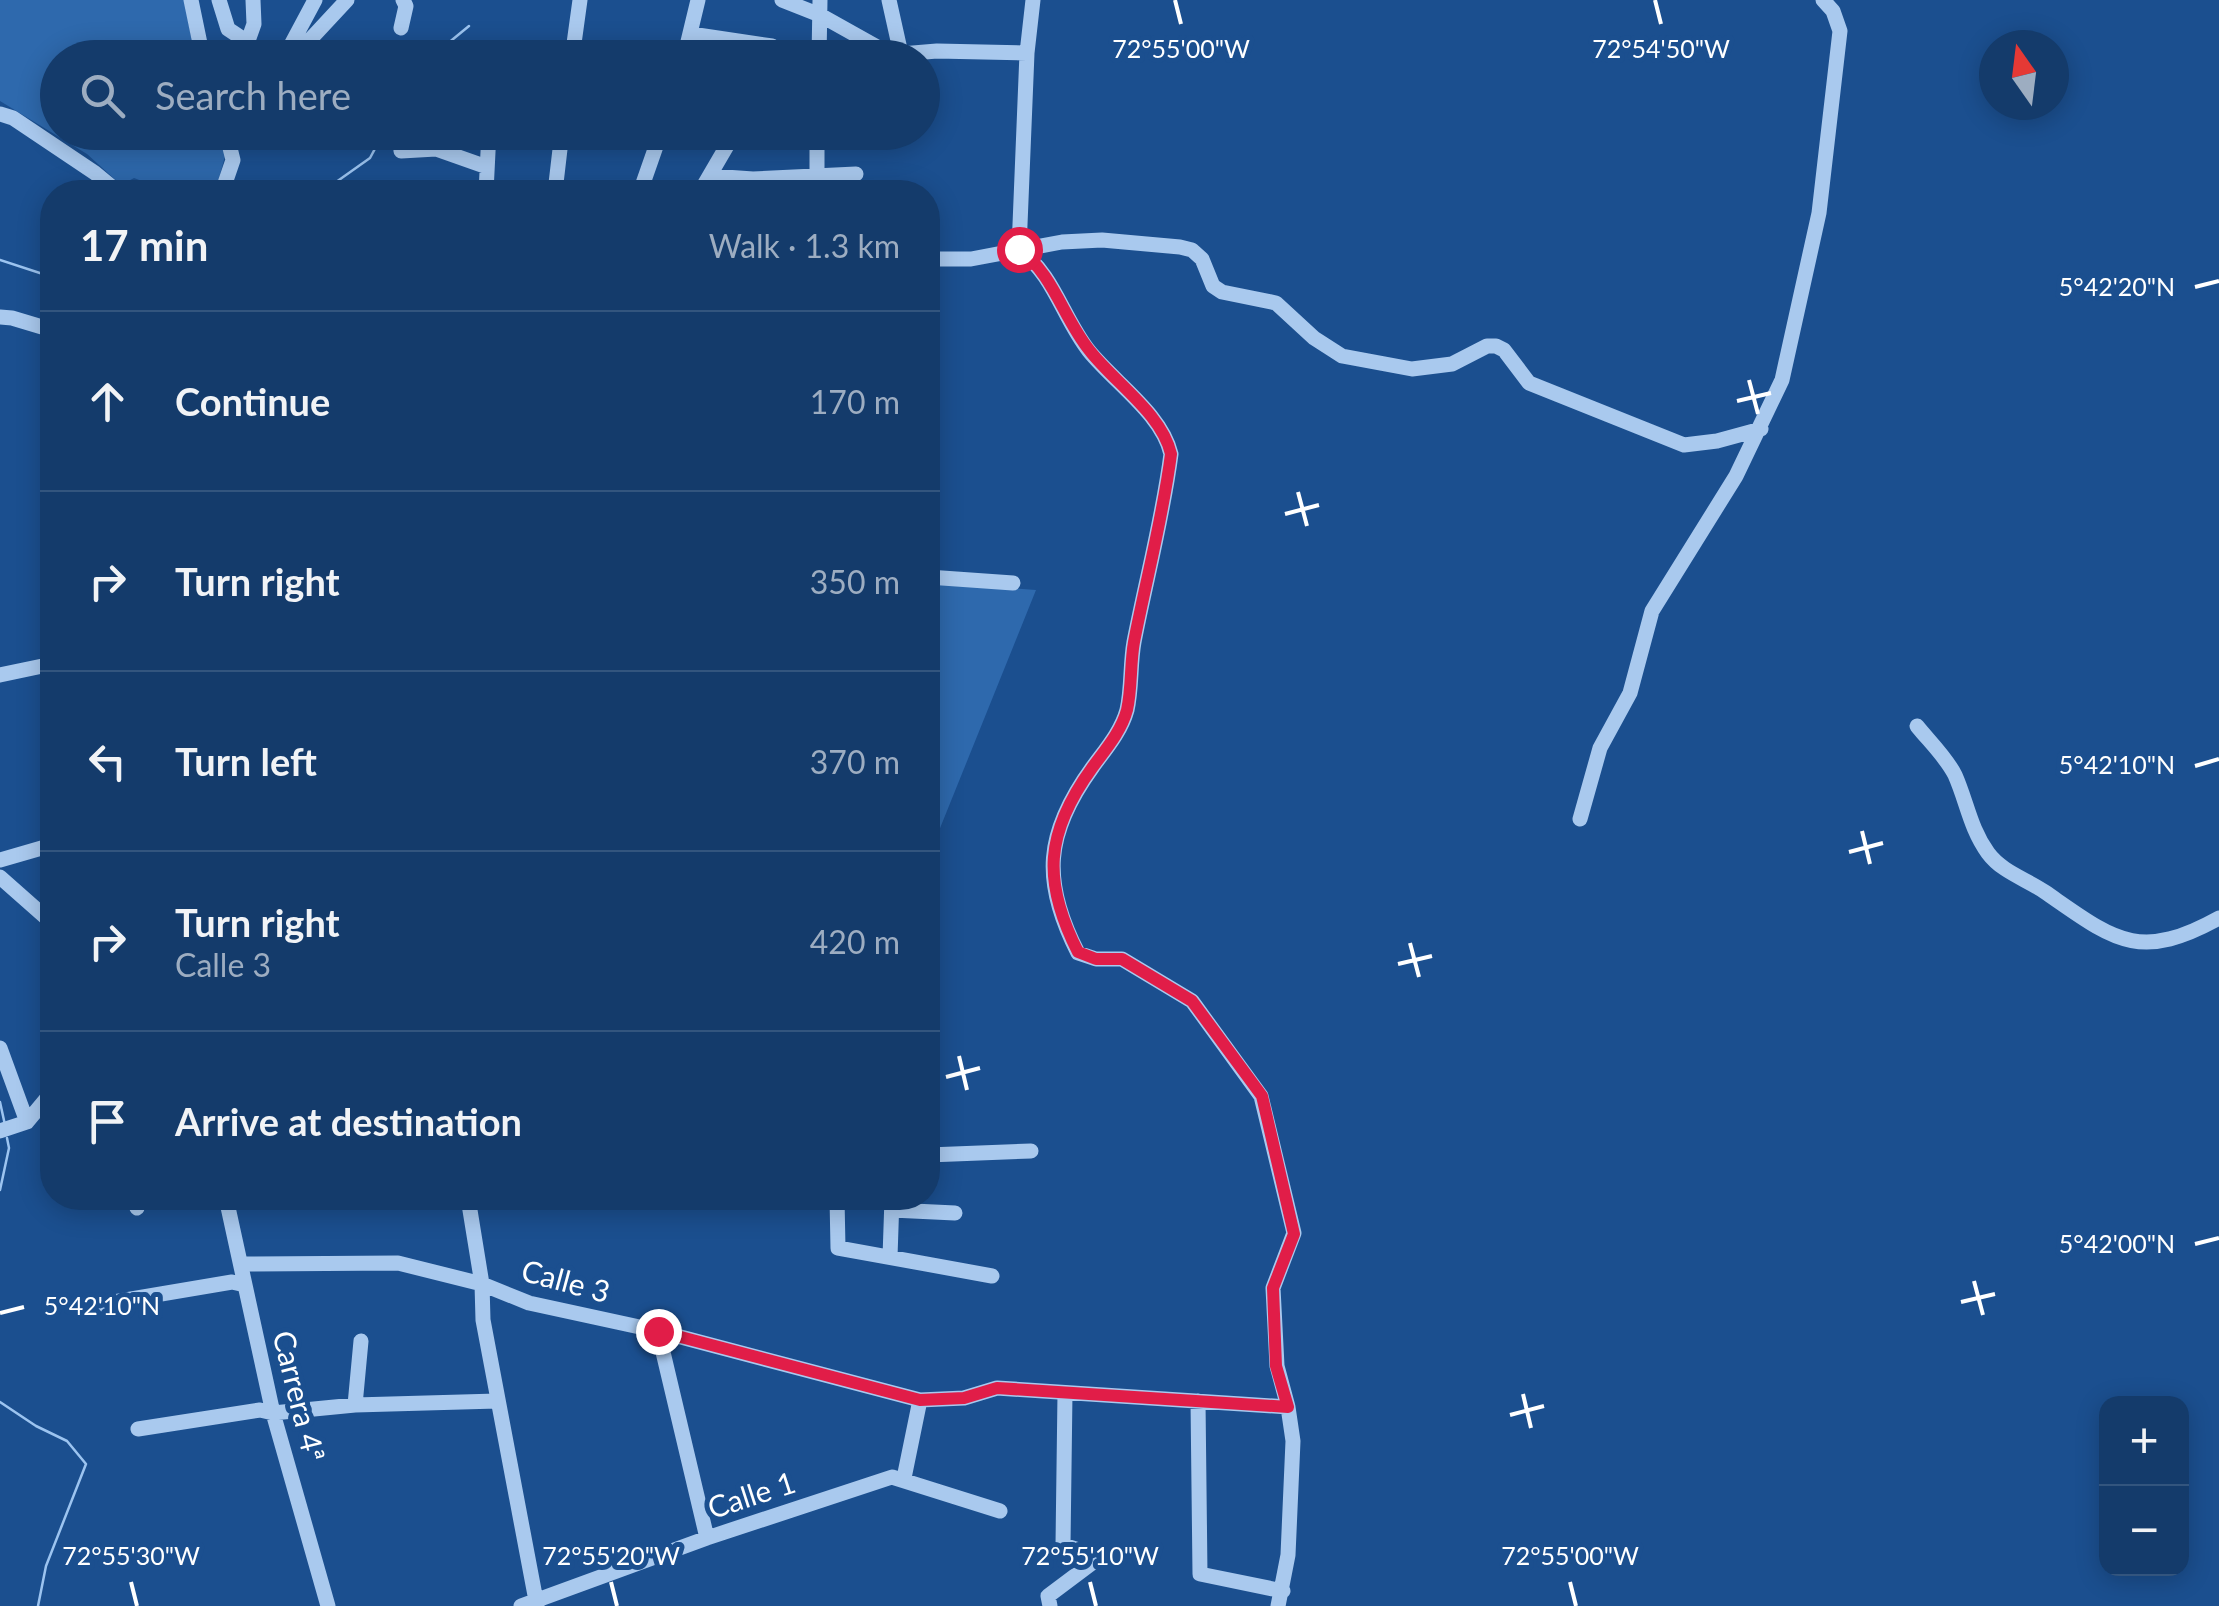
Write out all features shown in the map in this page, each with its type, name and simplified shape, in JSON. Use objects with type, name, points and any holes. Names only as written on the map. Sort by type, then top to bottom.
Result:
[{"type":"street","points":[[191,0],[199,40]]},
{"type":"street","points":[[220,0],[228,29],[243,39],[249,38],[254,24],[254,0]]},
{"type":"street","points":[[294,40],[316,0]]},
{"type":"street","points":[[310,40],[347,0]]},
{"type":"street","points":[[401,28],[406,6],[403,0]]},
{"type":"street","points":[[574,40],[580,0]]},
{"type":"street","points":[[688,40],[698,0]]},
{"type":"street","points":[[782,0],[820,7],[867,40]]},
{"type":"street","points":[[889,0],[898,40]]},
{"type":"street","points":[[1019,249],[1027,53],[1033,0]]},
{"type":"street","points":[[1580,820],[1600,748],[1630,693],[1652,611],[1736,476],[1787,366],[1819,213],[1840,31],[1823,0]]},
{"type":"street","points":[[819,40],[820,7]]},
{"type":"street","points":[[690,34],[731,40]]},
{"type":"street","points":[[940,51],[1027,53]]},
{"type":"street","points":[[0,114],[40,136]]},
{"type":"street","points":[[62,150],[104,180]]},
{"type":"street","points":[[226,180],[233,160],[230,150]]},
{"type":"street","points":[[439,150],[487,167]]},
{"type":"street","points":[[486,180],[488,150]]},
{"type":"street","points":[[556,180],[560,150]]},
{"type":"street","points":[[644,180],[655,150]]},
{"type":"street","points":[[708,180],[725,150]]},
{"type":"street","points":[[817,150],[818,176]]},
{"type":"street","points":[[711,176],[753,179],[856,174]]},
{"type":"street","points":[[940,258],[972,259],[1019,249],[1102,240],[1180,247],[1192,250],[1202,259],[1213,286],[1222,292],[1276,303],[1314,338],[1342,356],[1412,369],[1452,364],[1486,346],[1496,346],[1504,350],[1529,383],[1684,446],[1718,442],[1761,429]]},
{"type":"street","points":[[1019,249],[1038,265],[1087,349],[1168,440],[1171,454],[1133,648],[1127,708],[1120,730],[1069,800],[1054,838],[1052,871],[1067,932],[1078,952],[1096,959],[1122,959],[1192,1001],[1262,1096],[1294,1234],[1273,1288],[1276,1366],[1293,1441],[1281,1598],[1200,1574],[1198,1401]]},
{"type":"street","points":[[0,317],[40,326]]},
{"type":"street","points":[[940,578],[1013,583]]},
{"type":"street","points":[[0,676],[40,667]]},
{"type":"street","points":[[1917,726],[1953,771],[1971,825],[1988,852],[2008,872],[2032,883],[2113,938],[2144,944],[2170,939],[2219,918]]},
{"type":"street","points":[[0,860],[40,848]]},
{"type":"street","points":[[0,876],[40,912]]},
{"type":"street","points":[[0,1048],[10,1127]]},
{"type":"street","points":[[10,1127],[40,1102]]},
{"type":"street","points":[[940,1155],[1031,1151]]},
{"type":"street","name":"Carrera 4ª","points":[[229,1210],[273,1413],[328,1606]]},
{"type":"street","points":[[470,1210],[482,1284],[483,1320],[531,1604]]},
{"type":"street","points":[[838,1210],[838,1248],[992,1276]]},
{"type":"street","points":[[890,1257],[892,1210]]},
{"type":"street","points":[[934,1210],[955,1213]]},
{"type":"street","name":"Calle 3","points":[[241,1264],[398,1263],[482,1284],[528,1303],[658,1331],[920,1400],[964,1398],[997,1388],[1288,1407]]},
{"type":"street","points":[[78,1308],[232,1282],[245,1285]]},
{"type":"street","points":[[658,1331],[707,1538]]},
{"type":"street","points":[[354,1405],[361,1341]]},
{"type":"street","points":[[1050,1606],[1048,1596],[1100,1557],[1063,1545],[1065,1393]]},
{"type":"street","points":[[920,1400],[904,1478],[1000,1511]]},
{"type":"street","points":[[138,1429],[260,1410],[273,1413],[354,1405],[497,1401]]},
{"type":"street","name":"Calle 1","points":[[531,1604],[707,1538],[892,1477],[904,1478]]},
{"type":"shaded area","points":[[0,0],[184,0],[192,40],[40,40],[40,125],[0,101]]},
{"type":"shaded area","points":[[80,150],[227,150],[218,180],[116,180]]},
{"type":"shaded area","points":[[940,583],[1036,590],[940,828]]},
{"type":"waterway","points":[[452,40],[469,26]]},
{"type":"waterway","points":[[339,180],[370,158],[374,150]]},
{"type":"waterway","points":[[0,260],[40,273]]},
{"type":"waterway","points":[[0,1102],[5,1125]]},
{"type":"waterway","points":[[0,1190],[9,1148],[7,1138]]},
{"type":"waterway","points":[[0,1402],[67,1441],[86,1464],[46,1566],[38,1606]]},
{"type":"route","points":[[658,1331],[920,1400],[964,1398],[997,1388],[1288,1407],[1276,1366],[1273,1288],[1294,1234],[1262,1096],[1192,1001],[1122,959],[1096,959],[1078,952],[1067,932],[1052,871],[1054,838],[1069,800],[1120,730],[1127,708],[1133,648],[1171,454],[1168,440],[1087,349],[1038,265],[1019,249]]}]
